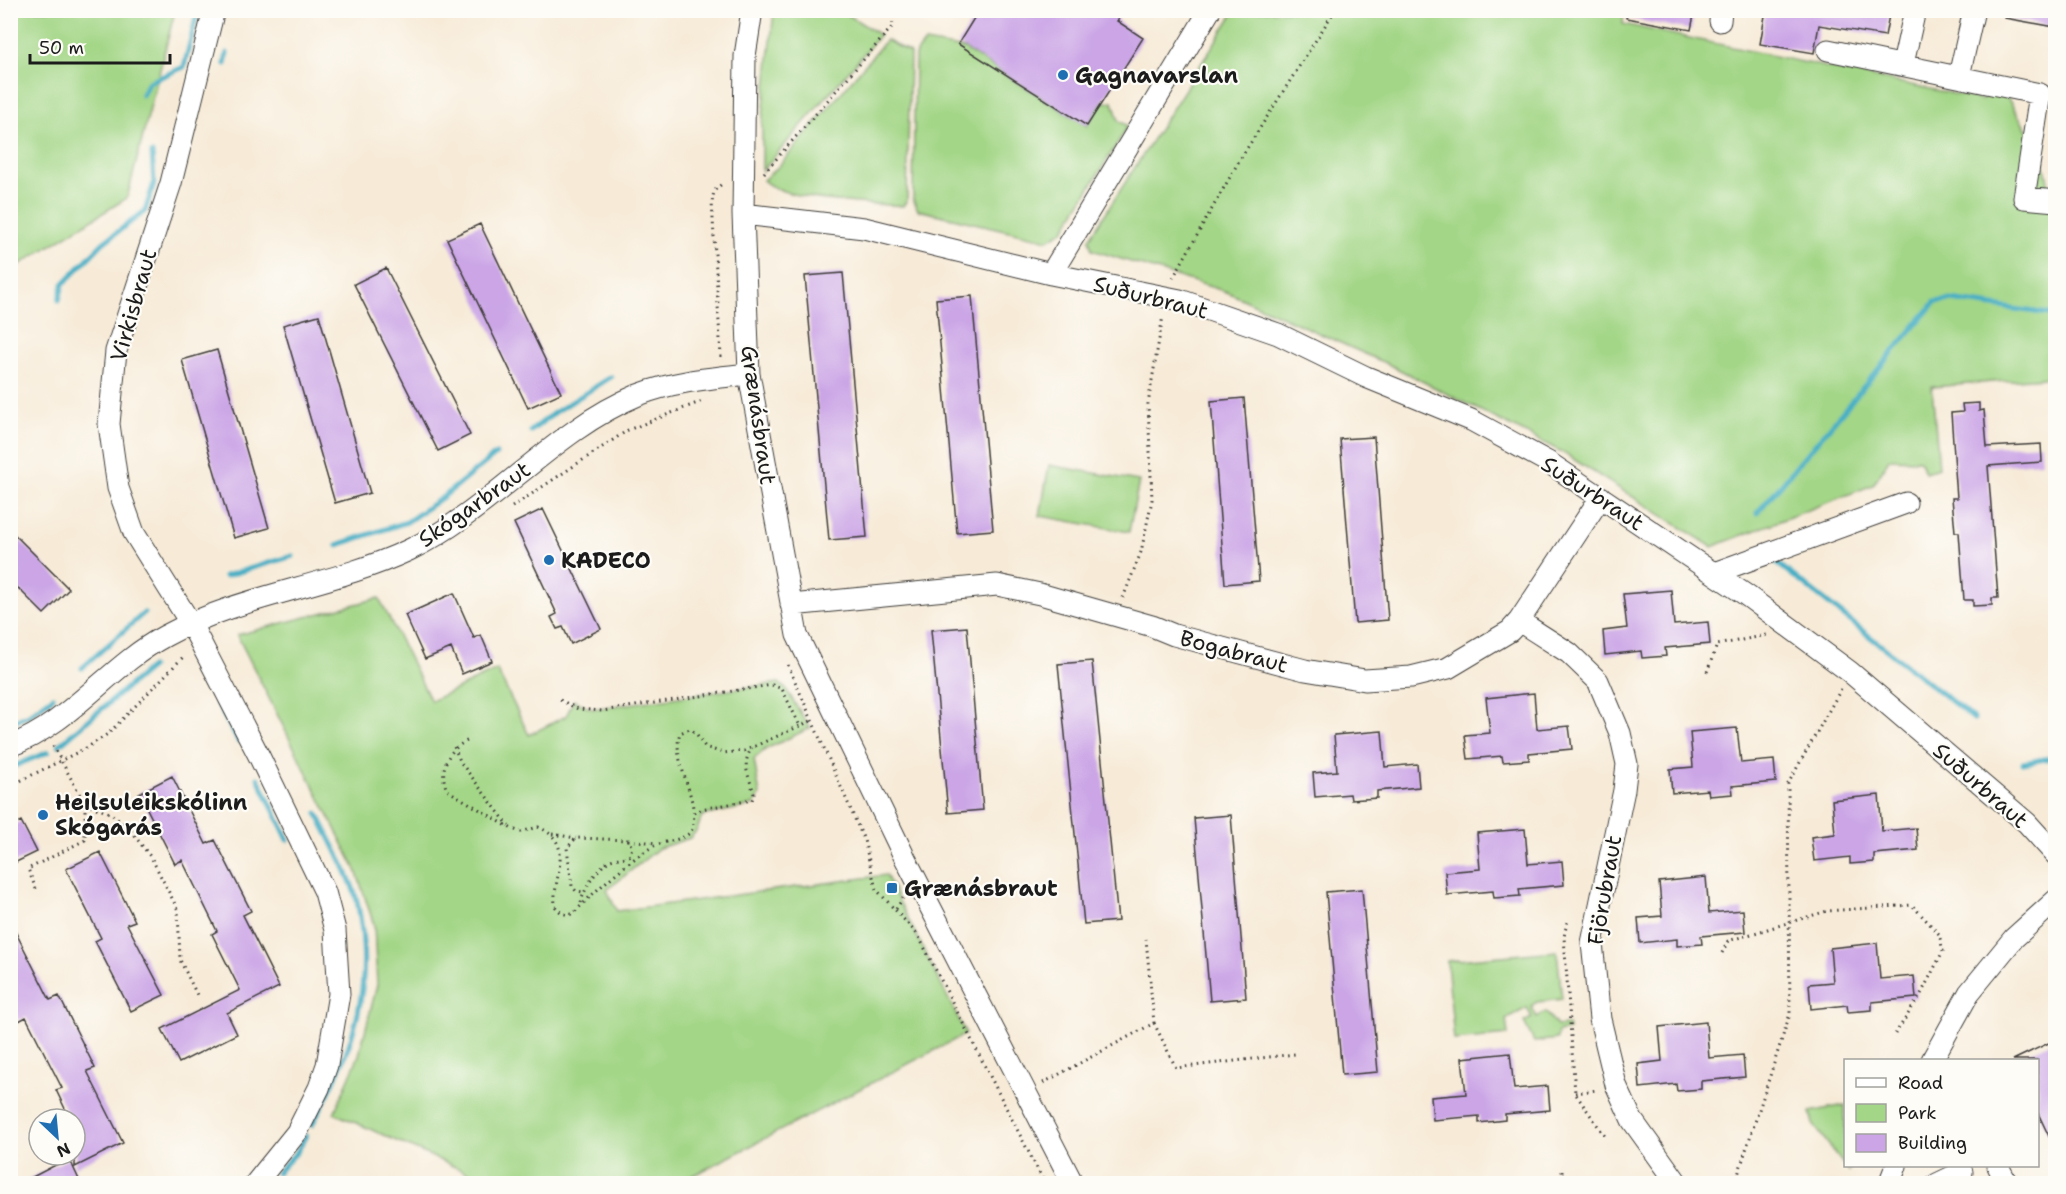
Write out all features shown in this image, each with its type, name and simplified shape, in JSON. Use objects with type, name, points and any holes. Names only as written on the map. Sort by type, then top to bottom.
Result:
[{"type":"street","name":"Virkisbraut","points":[[195,632],[134,533],[118,488],[109,424],[116,351],[171,183],[214,10]]},
{"type":"street","name":"Grænásbraut","points":[[752,10],[745,56],[743,178],[749,374],[797,635],[904,856],[1073,1184]]},
{"type":"street","points":[[1051,274],[1210,10]]},
{"type":"street","points":[[1903,64],[1915,10]]},
{"type":"street","points":[[1959,76],[1974,10]]},
{"type":"street","points":[[1828,50],[2040,94],[2024,198],[2055,201]]},
{"type":"street","name":"Suðurbraut","points":[[743,214],[864,228],[1051,274],[1180,300],[1278,334],[1366,377],[1471,420],[1548,462],[1793,629],[1850,672],[2027,823],[2055,855]]},
{"type":"street","name":"Skógarbraut","points":[[10,746],[56,721],[106,676],[142,650],[195,632],[246,601],[351,574],[392,558],[436,535],[592,421],[637,396],[682,382],[749,374]]},
{"type":"street","name":"Bogabraut","points":[[791,604],[997,585],[1051,597],[1152,626],[1174,635],[1305,670],[1365,680],[1411,677],[1448,668],[1509,631],[1520,621],[1601,497]]},
{"type":"street","points":[[1714,573],[1906,503]]},
{"type":"street","name":"Fjörubraut","points":[[1520,621],[1569,653],[1598,681],[1620,733],[1627,764],[1624,790],[1592,943],[1600,1019],[1616,1085],[1628,1112],[1678,1184]]},
{"type":"street","points":[[195,632],[325,892],[337,938],[339,994],[327,1065],[319,1088],[297,1132],[255,1184]]},
{"type":"street","points":[[1933,1059],[1969,993],[2014,938],[2055,900]]},
{"type":"street","points":[[1889,1184],[1896,1167]]},
{"type":"street","points":[[1998,1167],[2007,1184]]},
{"type":"street","points":[[1937,1184],[1962,1168]]},
{"type":"path","points":[[724,377],[712,202],[718,185],[761,175],[893,26],[891,10]]},
{"type":"path","points":[[1707,672],[1717,645],[1793,629]]},
{"type":"path","points":[[10,786],[109,733],[195,632]]},
{"type":"path","points":[[1735,1184],[1790,1014],[1788,784],[1850,672]]},
{"type":"path","points":[[560,700],[578,710],[602,711],[772,685],[782,689],[800,726]]},
{"type":"path","points":[[552,834],[561,851],[555,906],[567,915],[573,914],[640,854],[658,844],[685,837],[691,832],[694,813],[678,747],[680,733],[690,729],[696,733],[705,747],[723,753],[744,751],[811,720]]},
{"type":"path","points":[[466,741],[454,747],[448,754],[444,784],[447,790],[512,829],[521,832],[538,827],[552,834],[576,838],[628,840],[658,844]]},
{"type":"path","points":[[694,813],[707,808],[752,800],[754,794],[745,761],[753,746]]},
{"type":"path","points":[[454,747],[461,763],[512,829]]},
{"type":"path","points":[[36,889],[28,869],[85,840],[85,804],[62,760]]},
{"type":"path","points":[[85,804],[110,813],[129,828],[139,838],[152,860],[178,910],[180,960],[198,998]]},
{"type":"path","points":[[576,838],[567,848],[571,879],[576,891],[583,892]]},
{"type":"path","points":[[581,905],[583,892],[604,865],[630,855],[632,847],[628,840]]},
{"type":"path","points":[[1722,952],[1728,940],[1827,911],[1912,905],[1939,934],[1943,951],[1920,996],[1895,1034]]},
{"type":"path","points":[[1567,922],[1564,937],[1575,1093],[1607,1138]]},
{"type":"path","points":[[1146,939],[1154,1023],[1176,1068],[1295,1054]]},
{"type":"path","points":[[1003,1104],[1154,1023]]},
{"type":"path","points":[[1562,1171],[1563,1184]]},
{"type":"green space","points":[[11,10],[175,11],[127,198],[11,270]]},
{"type":"green space","points":[[774,11],[842,11],[880,35],[762,171],[762,126]]},
{"type":"green space","points":[[1235,11],[1624,11],[1623,24],[1982,100],[1992,89],[2002,89],[2042,154],[2055,213],[2055,377],[1932,387],[1939,468],[1925,472],[1920,460],[1889,459],[1873,485],[1712,547],[1562,452],[1394,367],[1227,292],[1092,250],[1089,239]]},
{"type":"green space","points":[[886,40],[910,53],[907,200],[903,206],[808,197],[789,193],[763,180],[779,166]]},
{"type":"green space","points":[[925,42],[965,49],[1087,126],[1102,102],[1113,102],[1119,121],[1128,126],[1063,231],[1048,240],[918,210],[913,199],[915,55]]},
{"type":"green space","points":[[1049,465],[1139,481],[1129,532],[1040,516]]},
{"type":"green space","points":[[379,598],[431,701],[497,670],[529,735],[566,716],[574,700],[592,709],[779,683],[786,689],[810,728],[766,749],[754,759],[760,795],[754,805],[702,816],[697,830],[690,838],[659,848],[607,890],[617,911],[886,875],[966,1034],[679,1183],[491,1183],[334,1113],[359,1055],[377,985],[374,925],[356,870],[237,635]]},
{"type":"green space","points":[[1557,951],[1562,999],[1537,1002],[1531,1006],[1537,1017],[1546,1012],[1557,1026],[1568,1025],[1569,1030],[1558,1032],[1557,1039],[1534,1042],[1524,1022],[1532,1018],[1527,1008],[1506,1019],[1508,1035],[1454,1040],[1447,961]]},
{"type":"green space","points":[[1844,1105],[1844,1165],[1813,1124],[1810,1112]]},
{"type":"building","name":"Gagnavarslan","points":[[979,10],[1123,10],[1117,21],[1143,38],[1087,126],[958,44]]},
{"type":"building","points":[[1627,10],[1695,10],[1691,30],[1626,18]]},
{"type":"building","points":[[1766,10],[1890,10],[1885,36],[1819,25],[1814,53],[1760,44]]},
{"type":"building","points":[[2005,10],[2055,10],[2055,27],[2005,18]]},
{"type":"building","points":[[480,224],[561,393],[528,408],[447,239]]},
{"type":"building","points":[[386,268],[470,435],[438,451],[354,284]]},
{"type":"building","points":[[843,273],[867,537],[829,540],[805,276]]},
{"type":"building","points":[[972,296],[993,530],[957,533],[936,299]]},
{"type":"building","points":[[319,315],[370,493],[335,503],[283,325]]},
{"type":"building","points":[[217,350],[269,528],[234,538],[182,360]]},
{"type":"building","points":[[1244,398],[1259,581],[1225,584],[1211,401]]},
{"type":"building","points":[[1979,403],[1979,411],[1984,410],[1987,447],[2041,444],[2042,462],[1988,466],[1998,598],[1992,598],[1992,605],[1973,606],[1973,600],[1964,600],[1959,532],[1955,532],[1952,498],[1957,498],[1951,413],[1963,412],[1962,404]]},
{"type":"building","points":[[1374,437],[1388,620],[1355,623],[1340,439]]},
{"type":"building","name":"KADECO","points":[[543,509],[601,629],[571,644],[563,627],[557,629],[551,617],[557,614],[514,523]]},
{"type":"building","points":[[10,530],[69,589],[44,614],[10,580]]},
{"type":"building","points":[[1671,590],[1674,625],[1708,622],[1710,644],[1665,648],[1666,656],[1642,658],[1641,651],[1605,655],[1603,631],[1627,628],[1623,594]]},
{"type":"building","points":[[454,593],[474,638],[481,635],[492,661],[462,674],[451,648],[425,659],[405,615]]},
{"type":"building","points":[[967,627],[983,810],[948,813],[931,630]]},
{"type":"building","points":[[1092,661],[1118,921],[1084,924],[1058,664]]},
{"type":"building","points":[[1534,693],[1537,729],[1569,726],[1572,749],[1529,753],[1529,760],[1503,762],[1502,756],[1468,759],[1465,735],[1490,733],[1486,698]]},
{"type":"building","points":[[1737,728],[1741,763],[1774,760],[1776,782],[1732,786],[1733,794],[1709,796],[1708,790],[1672,793],[1670,769],[1693,767],[1690,732]]},
{"type":"building","points":[[1382,731],[1385,767],[1417,764],[1419,787],[1377,791],[1377,798],[1351,800],[1350,794],[1315,797],[1313,773],[1337,771],[1334,735]]},
{"type":"building","points":[[172,776],[206,844],[215,840],[251,911],[243,915],[279,987],[227,1013],[237,1034],[179,1063],[162,1029],[240,990],[212,934],[217,931],[182,860],[175,864],[139,793]]},
{"type":"building","points":[[1879,795],[1882,831],[1916,828],[1918,850],[1874,854],[1874,862],[1850,864],[1850,857],[1814,861],[1811,837],[1835,834],[1832,800]]},
{"type":"building","points":[[1231,815],[1246,998],[1210,1001],[1194,818]]},
{"type":"building","points":[[21,821],[37,852],[10,865],[10,827]]},
{"type":"building","points":[[1525,829],[1528,864],[1562,861],[1564,885],[1519,889],[1520,896],[1494,898],[1493,891],[1447,895],[1445,872],[1480,869],[1477,833]]},
{"type":"building","points":[[100,852],[135,921],[127,924],[164,995],[131,1011],[95,941],[101,938],[66,869]]},
{"type":"building","points":[[1706,877],[1709,913],[1743,910],[1745,932],[1701,936],[1702,944],[1677,946],[1677,939],[1640,943],[1638,918],[1662,916],[1659,882]]},
{"type":"building","points":[[1362,889],[1378,1072],[1342,1075],[1326,892]]},
{"type":"building","points":[[10,921],[50,1000],[59,996],[95,1068],[87,1071],[123,1143],[87,1161],[87,1107],[64,1107],[56,1090],[62,1088],[26,1017],[19,1021],[10,1003]]},
{"type":"building","points":[[1877,943],[1880,979],[1914,976],[1916,998],[1872,1002],[1872,1010],[1848,1012],[1847,1005],[1811,1009],[1809,984],[1833,982],[1830,948]]},
{"type":"building","points":[[1706,1022],[1709,1058],[1743,1055],[1745,1077],[1701,1081],[1701,1089],[1677,1091],[1676,1084],[1640,1088],[1638,1064],[1662,1061],[1659,1027]]},
{"type":"building","points":[[2055,1040],[2055,1149],[2039,1115],[2039,1059],[2015,1059]]},
{"type":"building","points":[[1510,1053],[1514,1089],[1548,1086],[1550,1110],[1505,1114],[1505,1120],[1479,1123],[1479,1116],[1433,1120],[1431,1097],[1466,1094],[1462,1058]]},
{"type":"building","points":[[52,1167],[73,1167],[81,1184],[19,1184]]},
{"type":"waterway","points":[[142,95],[149,82],[184,67],[198,10]]},
{"type":"waterway","points":[[225,64],[227,53]]},
{"type":"waterway","points":[[59,300],[63,284],[103,243],[145,211],[154,183],[152,153]]},
{"type":"waterway","points":[[1757,513],[1935,302],[1951,300],[2056,315]]},
{"type":"waterway","points":[[531,431],[554,413],[611,377]]},
{"type":"waterway","points":[[337,545],[407,522],[443,497],[496,454]]},
{"type":"waterway","points":[[225,576],[293,556]]},
{"type":"waterway","points":[[1777,563],[1974,719]]},
{"type":"waterway","points":[[82,668],[144,613]]},
{"type":"waterway","points":[[59,745],[151,667]]},
{"type":"waterway","points":[[10,723],[29,715],[53,697]]},
{"type":"waterway","points":[[217,703],[238,741]]},
{"type":"waterway","points":[[10,768],[48,752]]},
{"type":"waterway","points":[[2023,763],[2056,757]]},
{"type":"waterway","points":[[258,778],[288,840]]},
{"type":"waterway","points":[[312,1125],[339,1071],[349,1044],[357,1018],[364,962],[362,932],[354,891],[317,813]]},
{"type":"waterway","points":[[277,1173],[297,1152],[306,1136]]},
{"type":"place","name":"Gagnavarslan","points":[[1063,75]]},
{"type":"place","name":"KADECO","points":[[549,560]]},
{"type":"place","name":"Heilsuleikskólinn Skógarás","points":[[43,815]]},
{"type":"place","name":"Grænásbraut","points":[[892,888]]}]
